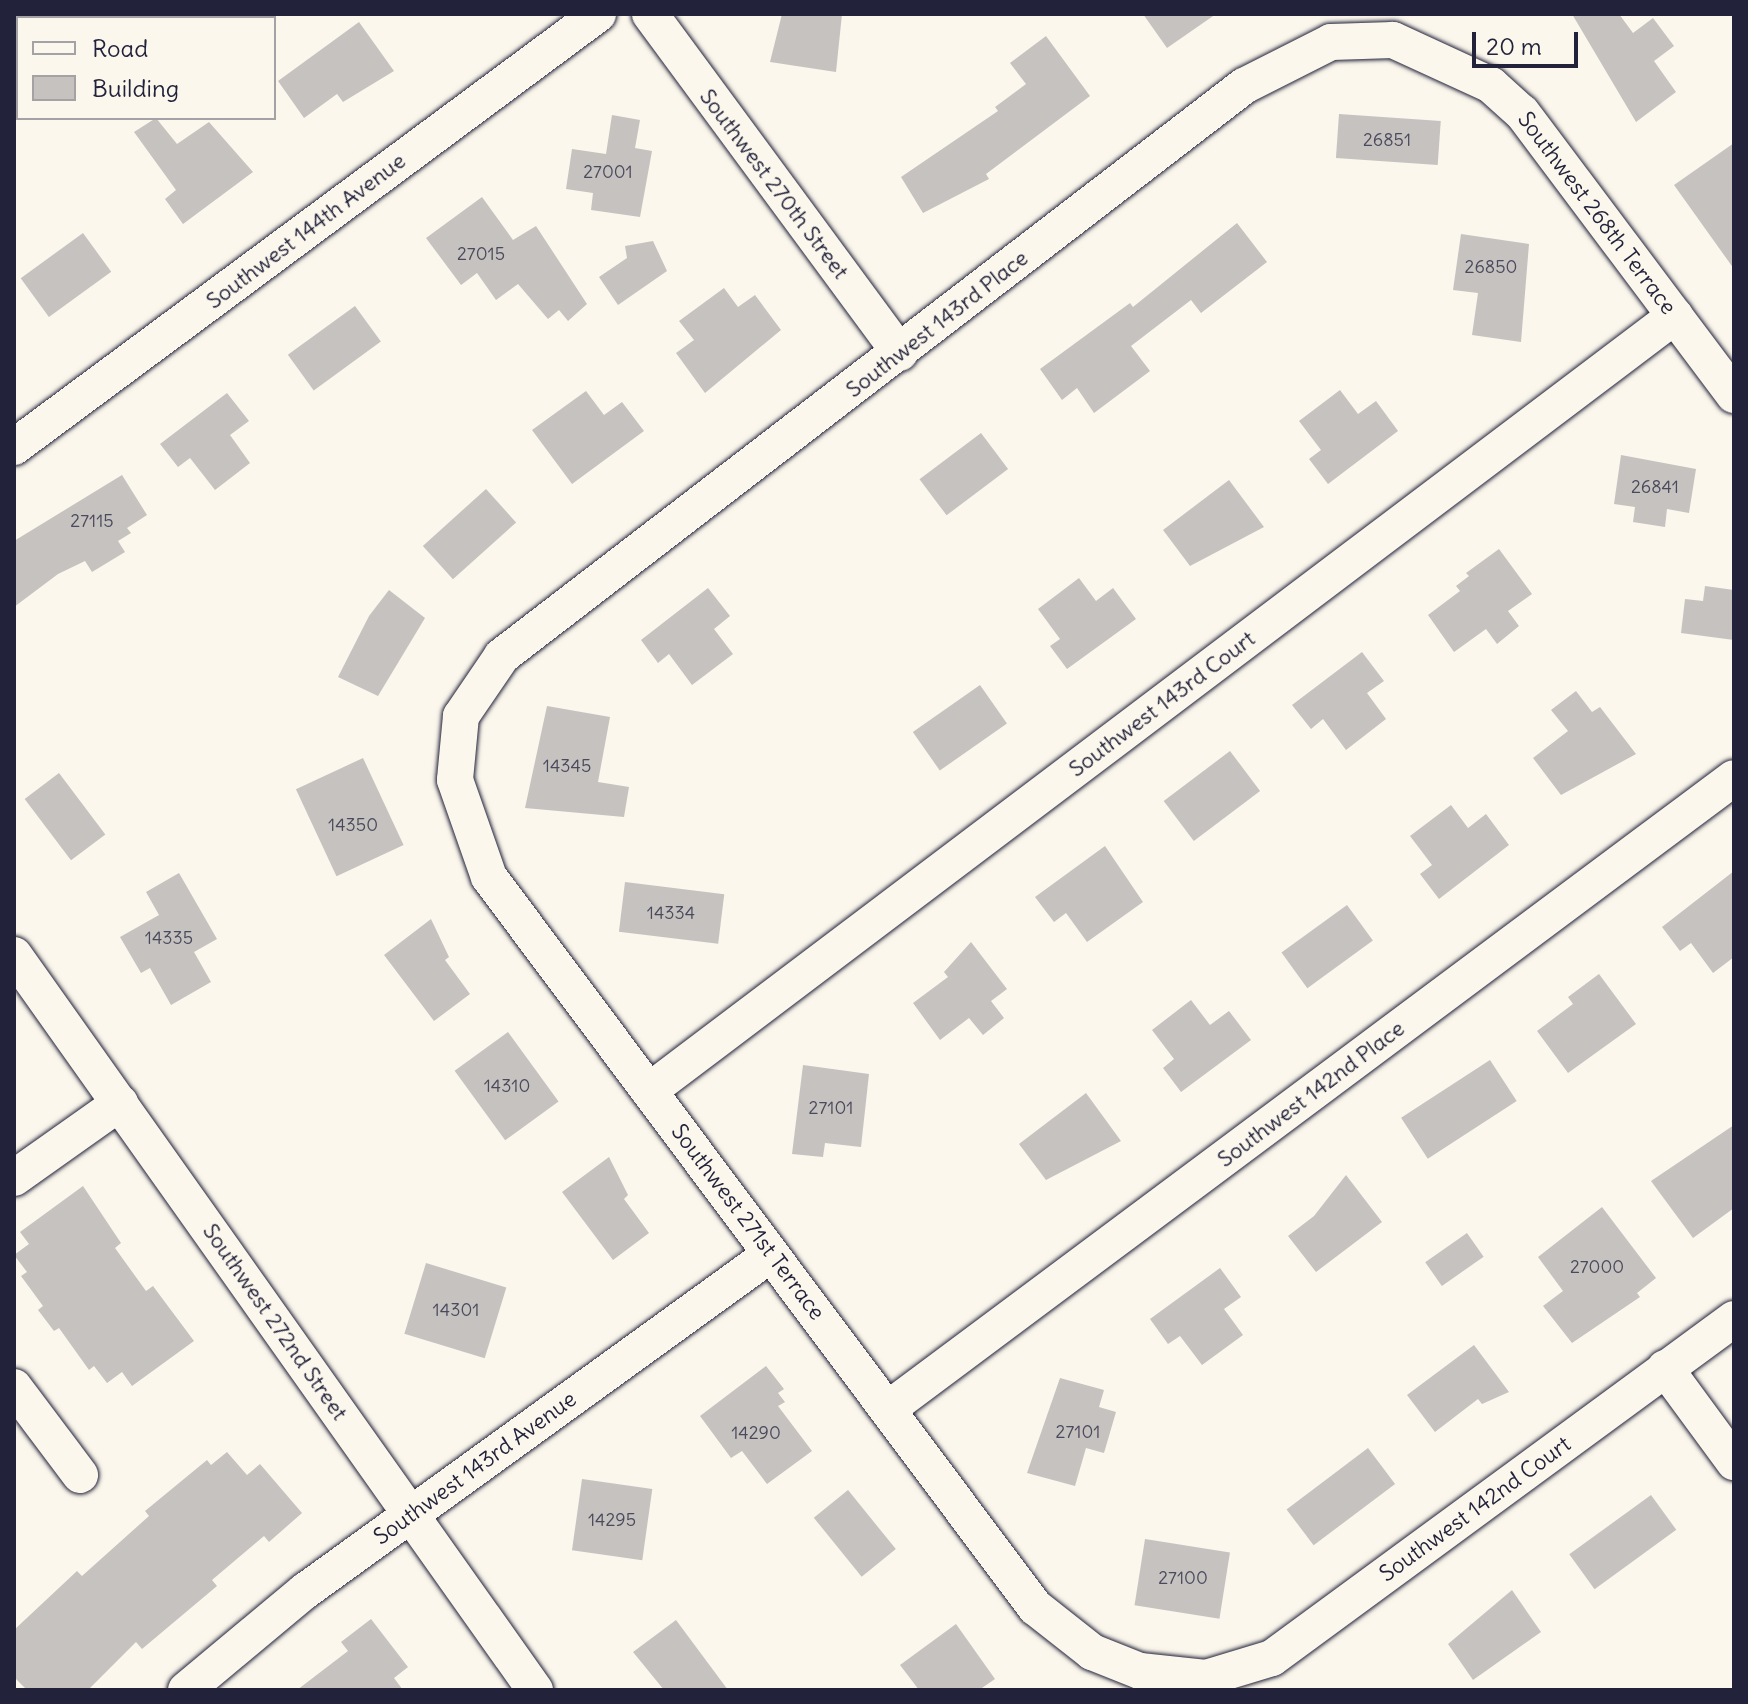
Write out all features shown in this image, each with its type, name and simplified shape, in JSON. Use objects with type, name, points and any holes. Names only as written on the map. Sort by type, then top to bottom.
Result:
[{"type":"street","name":"Southwest 144th Avenue","points":[[14,447],[598,14]]},
{"type":"street","name":"Southwest 270th Street","points":[[650,14],[900,353]]},
{"type":"street","name":"Southwest 143rd Place","points":[[502,656],[1244,86],[1331,42],[1393,40]]},
{"type":"street","name":"Southwest 268th Terrace","points":[[1393,40],[1491,85],[1522,113],[1734,395]]},
{"type":"street","name":"Southwest 143rd Court","points":[[649,1091],[1675,316]]},
{"type":"street","name":"Southwest 271st Terrace","points":[[502,656],[461,716],[455,780],[489,877],[1035,1607],[1092,1652],[1140,1671],[1206,1678]]},
{"type":"street","name":"Southwest 142nd Place","points":[[888,1409],[1734,778]]},
{"type":"street","name":"Southwest 272nd Street","points":[[14,955],[535,1690]]},
{"type":"street","points":[[14,1178],[120,1103]]},
{"type":"street","name":"Southwest 143rd Avenue","points":[[186,1690],[305,1591],[771,1254]]},
{"type":"street","name":"Southwest 142nd Court","points":[[1206,1678],[1272,1658],[1734,1319]]},
{"type":"street","points":[[1665,1368],[1734,1462]]},
{"type":"street","points":[[14,1387],[80,1475]]},
{"type":"building","points":[[782,14],[842,14],[836,72],[770,62]]},
{"type":"building","points":[[1143,14],[1216,14],[1167,48]]},
{"type":"building","points":[[1572,14],[1619,14],[1633,33],[1653,18],[1674,46],[1654,61],[1676,92],[1636,122]]},
{"type":"building","points":[[359,22],[394,71],[343,102],[337,94],[304,118],[278,81]]},
{"type":"building","points":[[1046,36],[1090,96],[986,174],[989,179],[923,213],[901,177],[998,111],[995,107],[1026,84],[1010,63]]},
{"type":"building","points":[[1339,114],[1441,121],[1438,165],[1336,158]]},
{"type":"building","points":[[612,115],[640,120],[635,148],[652,151],[640,217],[591,210],[593,193],[566,189],[572,149],[606,154]]},
{"type":"building","points":[[158,120],[177,144],[209,122],[253,172],[183,224],[165,199],[176,190],[134,132]]},
{"type":"building","points":[[1734,143],[1734,269],[1674,185]]},
{"type":"building","points":[[482,197],[513,240],[536,226],[587,304],[568,321],[559,310],[548,319],[518,284],[496,300],[477,273],[461,285],[426,238]]},
{"type":"building","points":[[1237,223],[1267,262],[1201,313],[1191,300],[1131,346],[1150,371],[1094,413],[1077,388],[1062,400],[1040,369],[1130,303],[1133,307]]},
{"type":"building","points":[[83,233],[111,272],[49,317],[21,278]]},
{"type":"building","points":[[1461,234],[1529,244],[1521,342],[1472,335],[1478,293],[1453,290]]},
{"type":"building","points":[[653,241],[667,271],[618,305],[599,277],[627,258],[625,246]]},
{"type":"building","points":[[724,288],[738,307],[755,295],[781,330],[705,393],[676,353],[694,340],[679,321]]},
{"type":"building","points":[[355,306],[381,342],[314,390],[288,355]]},
{"type":"building","points":[[1340,390],[1358,414],[1376,401],[1398,431],[1328,484],[1309,459],[1321,450],[1299,421]]},
{"type":"building","points":[[586,391],[604,415],[622,402],[644,431],[572,484],[532,430]]},
{"type":"building","points":[[227,393],[249,421],[230,435],[250,463],[215,490],[190,458],[178,467],[160,444]]},
{"type":"building","points":[[981,433],[1008,469],[947,515],[920,479]]},
{"type":"building","points":[[1621,455],[1696,469],[1689,513],[1667,509],[1665,527],[1633,522],[1635,507],[1614,504]]},
{"type":"building","points":[[122,475],[147,515],[127,528],[131,533],[118,541],[125,552],[92,572],[85,561],[58,574],[14,607],[14,541]]},
{"type":"building","points":[[1229,480],[1264,527],[1190,566],[1163,530]]},
{"type":"building","points":[[486,489],[516,522],[453,579],[423,546]]},
{"type":"building","points":[[1499,549],[1532,594],[1508,611],[1519,626],[1497,644],[1486,629],[1454,652],[1428,615],[1460,591],[1456,586],[1469,576],[1466,573]]},
{"type":"building","points":[[1079,578],[1096,601],[1113,588],[1136,619],[1067,669],[1050,646],[1060,639],[1038,609]]},
{"type":"building","points":[[1705,586],[1734,590],[1734,640],[1681,633],[1685,599],[1703,601]]},
{"type":"building","points":[[708,588],[730,616],[714,629],[733,654],[692,685],[669,654],[658,663],[641,640]]},
{"type":"building","points":[[389,590],[425,618],[378,696],[338,677],[369,616]]},
{"type":"building","points":[[1362,652],[1384,681],[1367,693],[1386,719],[1346,750],[1323,719],[1311,729],[1292,705]]},
{"type":"building","points":[[980,685],[1007,724],[940,771],[913,732]]},
{"type":"building","points":[[1576,691],[1592,712],[1600,707],[1636,754],[1561,795],[1533,758],[1568,731],[1551,710]]},
{"type":"building","points":[[547,706],[610,717],[598,782],[629,787],[624,817],[525,808]]},
{"type":"building","points":[[1230,751],[1260,791],[1194,841],[1164,801]]},
{"type":"building","points":[[363,758],[404,845],[337,876],[296,789]]},
{"type":"building","points":[[59,773],[105,834],[71,860],[25,799]]},
{"type":"building","points":[[1451,805],[1468,828],[1486,814],[1509,845],[1439,899],[1420,874],[1432,865],[1410,836]]},
{"type":"building","points":[[1105,846],[1143,902],[1087,942],[1066,913],[1054,922],[1035,897]]},
{"type":"building","points":[[1734,871],[1734,957],[1713,973],[1691,943],[1680,951],[1662,927]]},
{"type":"building","points":[[179,873],[217,939],[194,952],[211,982],[171,1005],[150,968],[141,973],[120,937],[159,915],[146,892]]},
{"type":"building","points":[[625,882],[724,894],[718,944],[619,932]]},
{"type":"building","points":[[1347,905],[1373,941],[1307,988],[1281,953]]},
{"type":"building","points":[[431,919],[449,957],[445,960],[470,994],[434,1021],[384,955]]},
{"type":"building","points":[[971,942],[1007,989],[991,1001],[1004,1018],[983,1035],[969,1018],[940,1040],[913,1003],[948,977],[944,972]]},
{"type":"building","points":[[1599,974],[1636,1024],[1568,1073],[1537,1031],[1573,1004],[1568,997]]},
{"type":"building","points":[[1191,1000],[1210,1025],[1229,1011],[1251,1040],[1181,1092],[1163,1068],[1174,1059],[1152,1030]]},
{"type":"building","points":[[508,1032],[559,1102],[505,1140],[455,1071]]},
{"type":"building","points":[[1490,1060],[1517,1101],[1428,1159],[1401,1118]]},
{"type":"building","points":[[803,1065],[869,1074],[861,1147],[825,1143],[823,1157],[792,1154]]},
{"type":"building","points":[[1086,1093],[1121,1141],[1046,1180],[1019,1144]]},
{"type":"building","points":[[1734,1125],[1734,1208],[1693,1238],[1651,1181]]},
{"type":"building","points":[[609,1157],[628,1195],[624,1199],[649,1233],[613,1260],[562,1192]]},
{"type":"building","points":[[1346,1175],[1382,1222],[1316,1272],[1288,1236],[1314,1216]]},
{"type":"building","points":[[83,1186],[121,1243],[115,1248],[146,1291],[153,1286],[194,1341],[132,1386],[122,1372],[107,1383],[94,1366],[89,1370],[59,1328],[54,1331],[38,1310],[43,1306],[21,1276],[27,1272],[14,1255],[29,1244],[20,1232]]},
{"type":"building","points":[[1602,1207],[1656,1278],[1637,1293],[1640,1297],[1572,1343],[1543,1306],[1563,1291],[1538,1257]]},
{"type":"building","points":[[1467,1233],[1484,1257],[1442,1286],[1425,1262]]},
{"type":"building","points":[[426,1263],[506,1288],[485,1358],[404,1334]]},
{"type":"building","points":[[1220,1268],[1241,1297],[1224,1309],[1243,1335],[1202,1365],[1180,1336],[1168,1344],[1150,1319]]},
{"type":"building","points":[[1474,1345],[1509,1392],[1482,1404],[1478,1399],[1435,1432],[1407,1395]]},
{"type":"building","points":[[766,1366],[784,1389],[778,1393],[785,1402],[778,1406],[812,1451],[767,1484],[742,1451],[731,1458],[700,1416]]},
{"type":"building","points":[[1060,1378],[1104,1390],[1099,1407],[1116,1412],[1104,1453],[1086,1448],[1075,1486],[1027,1473]]},
{"type":"building","points":[[1368,1448],[1395,1484],[1314,1545],[1287,1509]]},
{"type":"building","points":[[227,1452],[247,1475],[260,1464],[302,1513],[269,1542],[264,1536],[212,1580],[217,1586],[142,1649],[136,1642],[88,1690],[27,1690],[14,1677],[14,1630],[77,1571],[82,1576],[149,1516],[145,1511],[207,1460],[211,1465]]},
{"type":"building","points":[[582,1479],[652,1489],[642,1560],[572,1550]]},
{"type":"building","points":[[848,1490],[896,1549],[862,1577],[814,1518]]},
{"type":"building","points":[[1651,1495],[1676,1530],[1595,1589],[1569,1554]]},
{"type":"building","points":[[1145,1539],[1230,1552],[1219,1619],[1135,1605]]},
{"type":"building","points":[[1512,1590],[1541,1632],[1473,1680],[1448,1644]]},
{"type":"building","points":[[371,1619],[408,1667],[394,1678],[403,1690],[297,1690],[348,1651],[341,1642]]},
{"type":"building","points":[[676,1620],[728,1690],[664,1690],[633,1652]]},
{"type":"building","points":[[956,1624],[995,1679],[979,1690],[919,1690],[900,1665]]}]
